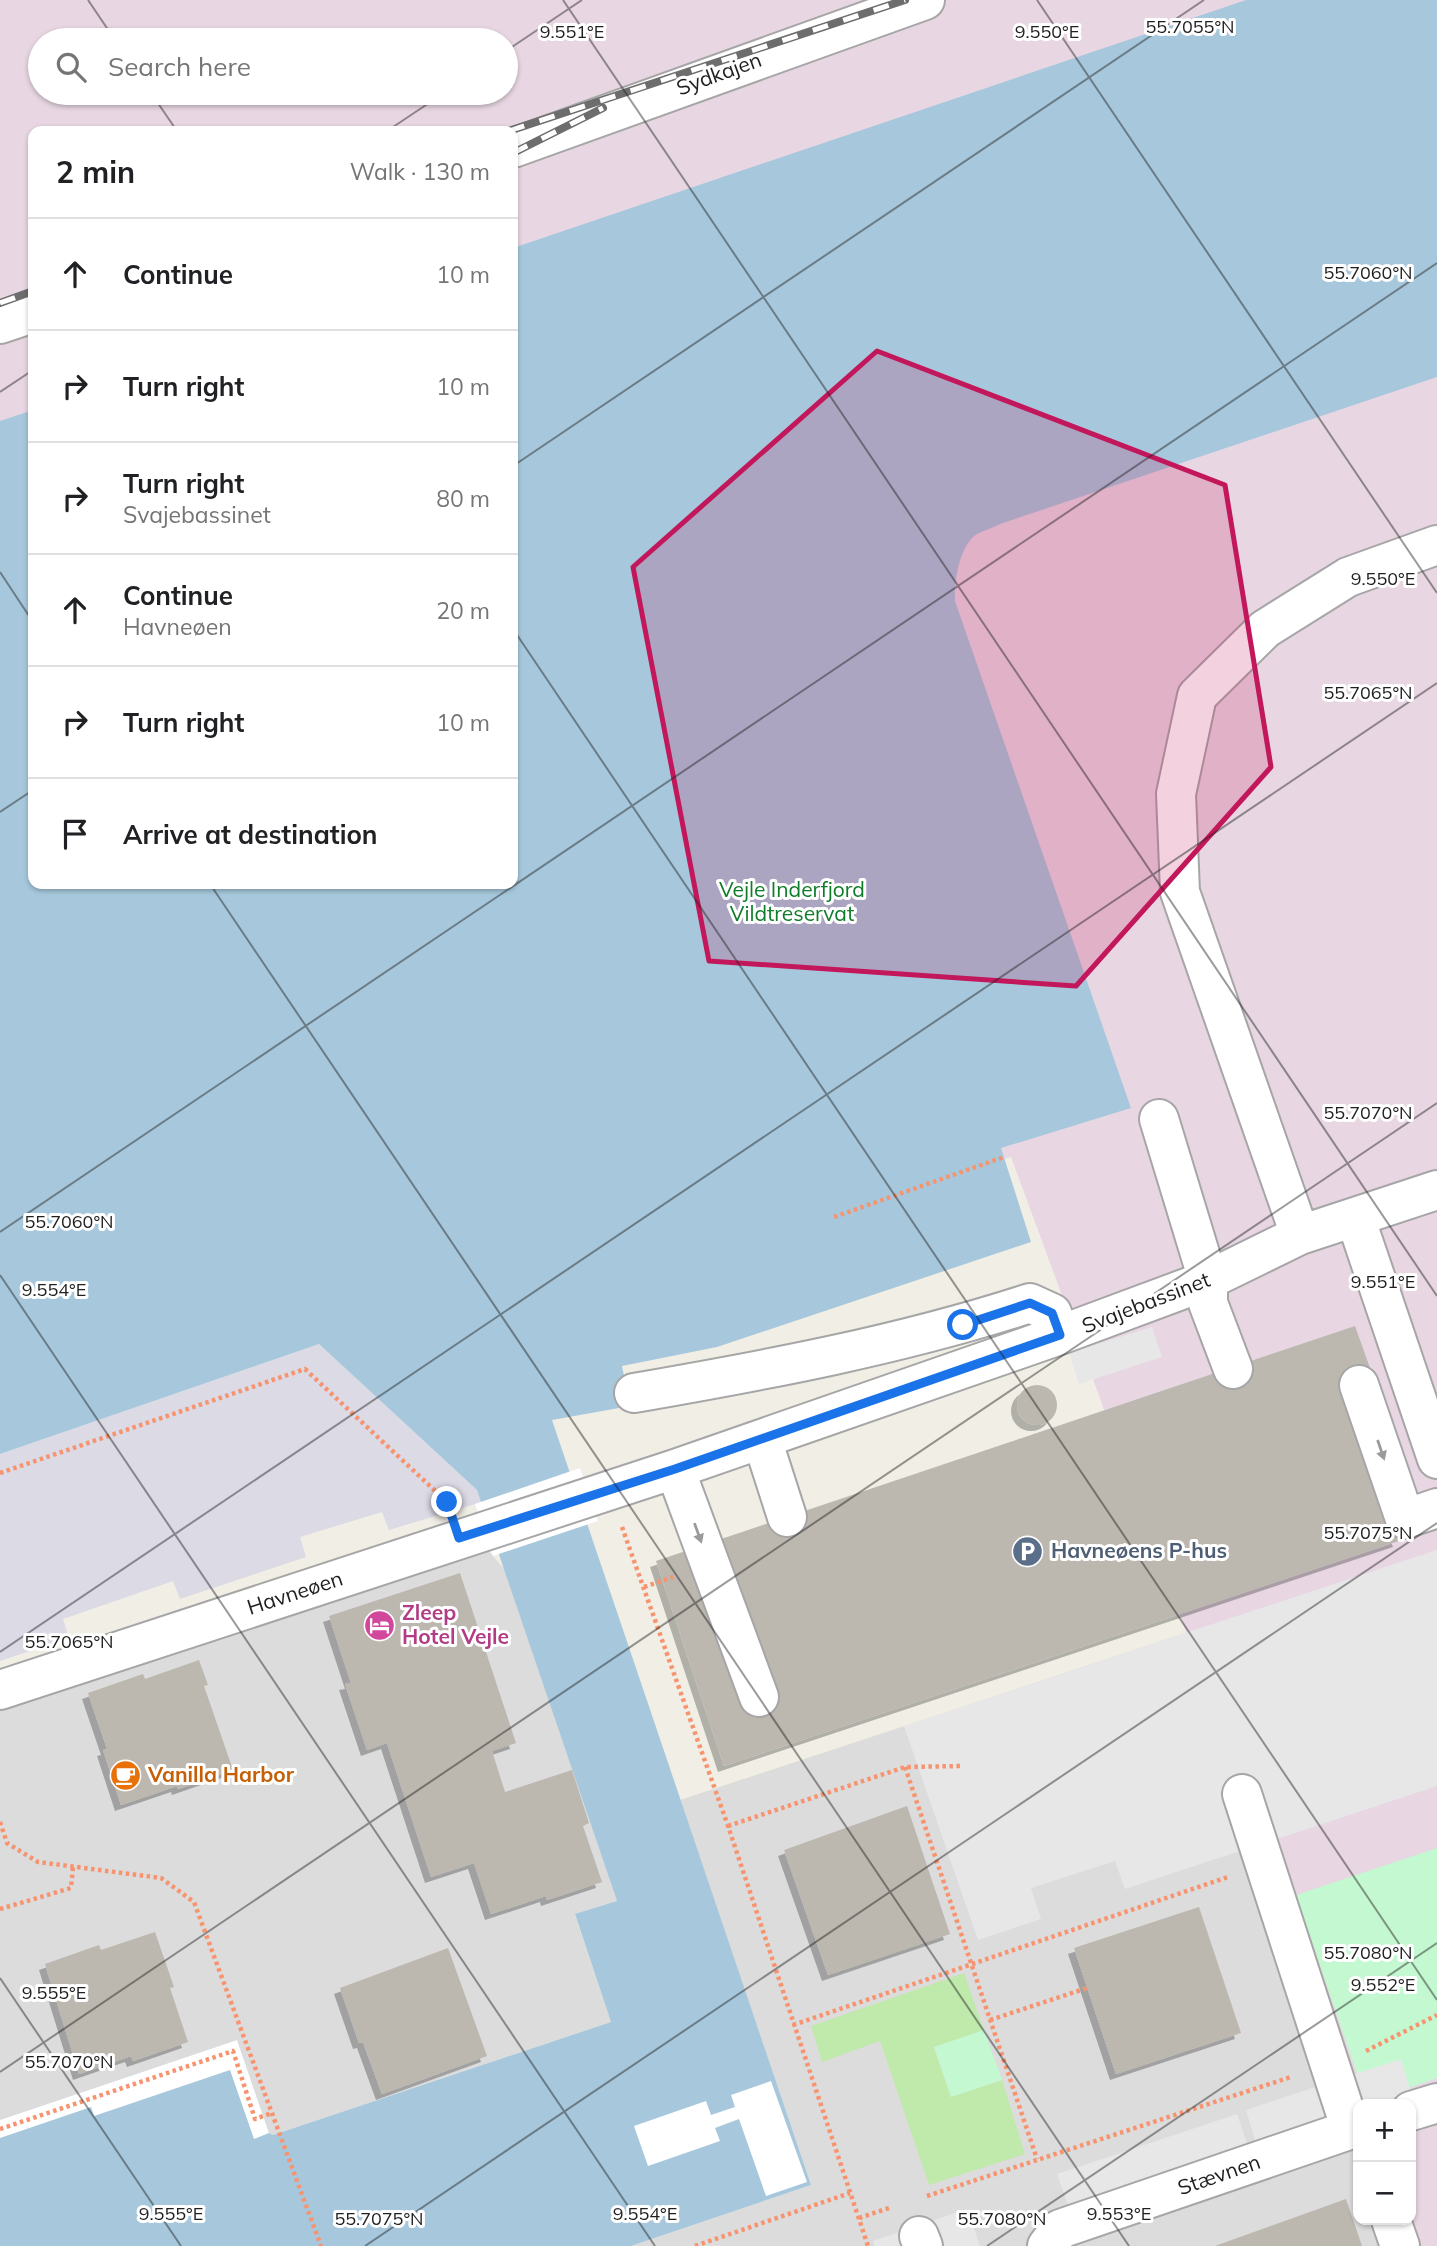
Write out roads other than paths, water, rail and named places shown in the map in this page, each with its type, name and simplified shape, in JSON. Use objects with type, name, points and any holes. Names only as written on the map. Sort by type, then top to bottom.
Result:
[{"type":"street","name":"Sydkajen","points":[[518,146],[925,0]]},
{"type":"street","points":[[0,324],[28,315]]},
{"type":"street","points":[[1300,1235],[1180,892],[1176,794],[1197,696],[1265,629],[1348,577],[1435,553]]},
{"type":"street","points":[[1158,1119],[1209,1280],[1208,1303],[1233,1369]]},
{"type":"street","name":"Svajebassinet","points":[[599,1493],[1060,1335],[1209,1280],[1300,1235],[1437,1190]]},
{"type":"street","points":[[1355,1217],[1437,1459]]},
{"type":"street","points":[[634,1394],[756,1371],[963,1325],[1030,1303],[1052,1313],[1060,1335]]},
{"type":"street","points":[[1359,1385],[1405,1519],[1437,1508]]},
{"type":"street","points":[[762,1439],[787,1517]]},
{"type":"street","points":[[675,1469],[760,1697]]},
{"type":"street","name":"Havneøen","points":[[0,1690],[599,1493]]},
{"type":"street","points":[[1242,1794],[1330,2064],[1353,2124]]},
{"type":"street","points":[[1416,2109],[1437,2103]]},
{"type":"street","name":"Stævnen","points":[[1047,2246],[1060,2229],[1353,2130]]},
{"type":"street","points":[[1393,2225],[1399,2246]]},
{"type":"water","name":"Vejle Inderfjord Vildtreservat","points":[[1246,0],[1437,0],[1437,377],[1000,524],[974,536],[961,557],[955,584],[955,601],[1131,1108],[1001,1148],[1031,1242],[717,1347],[622,1366],[630,1406],[552,1420],[811,2185],[631,2246],[0,2246],[0,2120],[237,2040],[269,2133],[273,2135],[611,2022],[575,1914],[617,1901],[477,1490],[319,1344],[0,1454],[0,421],[28,412],[28,889],[518,889],[518,246]]},
{"type":"railway","points":[[518,128],[905,0]]},
{"type":"railway","points":[[518,150],[603,108]]},
{"type":"railway","points":[[0,303],[28,293]]},
{"type":"place","name":"Havneøens P-hus","points":[[1028,1551]]},
{"type":"place","name":"Zleep Hotel Vejle","points":[[379,1625]]},
{"type":"place","name":"Vanilla Harbor","points":[[125,1775]]}]
